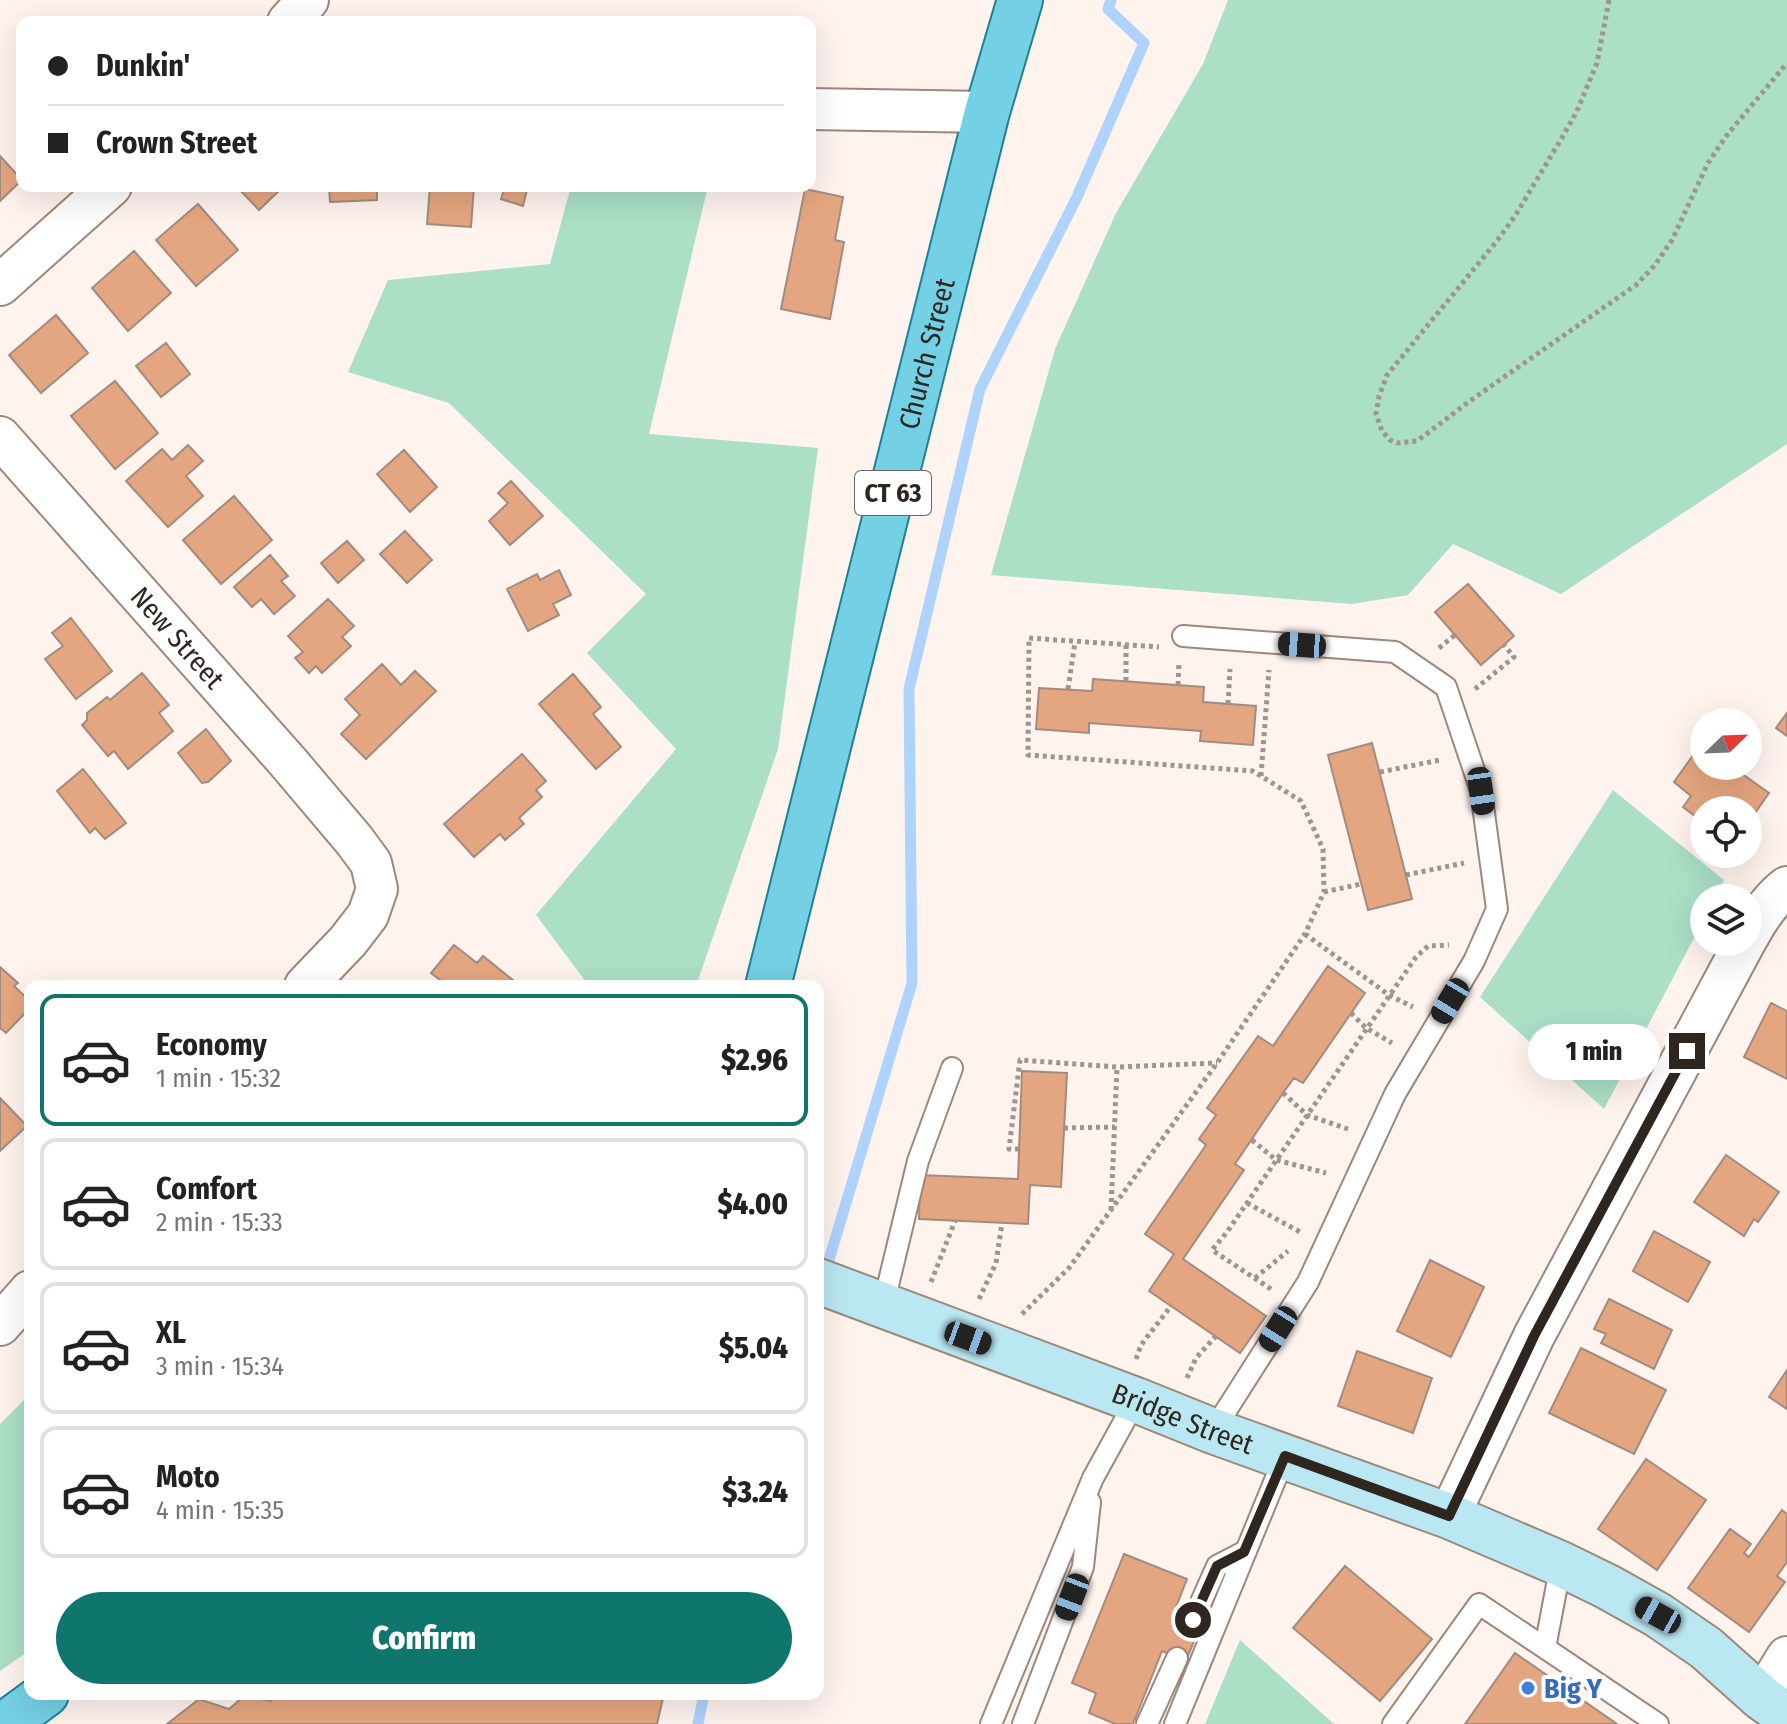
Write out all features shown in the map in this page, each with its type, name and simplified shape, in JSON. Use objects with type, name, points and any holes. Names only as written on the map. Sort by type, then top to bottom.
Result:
[{"type":"main road","name":"Church Street","points":[[770,980],[987,112],[1020,0]]},
{"type":"main road","name":"Bridge Street","points":[[852,1294],[1134,1384],[1213,1431],[1449,1516],[1561,1564],[1658,1615],[1706,1648],[1774,1707]]},
{"type":"main road","points":[[5,1724],[38,1700]]},
{"type":"street","points":[[293,16],[308,0]]},
{"type":"street","points":[[816,109],[987,112]]},
{"type":"street","points":[[0,285],[104,192]]},
{"type":"street","name":"New Street","points":[[0,437],[288,762],[371,863],[377,889],[368,915],[311,980]]},
{"type":"street","points":[[1762,914],[1777,894],[1787,887]]},
{"type":"street","points":[[1449,1516],[1534,1336],[1738,956]]},
{"type":"street","points":[[0,1325],[24,1298]]},
{"type":"street","points":[[1774,1707],[1787,1657]]},
{"type":"lane","points":[[1183,636],[1395,652],[1446,687],[1481,791],[1497,909],[1474,961],[1395,1094],[1308,1282],[1213,1431]]},
{"type":"lane","points":[[852,1294],[918,1161],[952,1068]]},
{"type":"lane","points":[[991,1724],[1134,1384]]},
{"type":"lane","points":[[1175,1724],[1285,1456]]},
{"type":"lane","points":[[1023,1724],[1083,1567],[1093,1478]]},
{"type":"lane","points":[[1193,1620],[1217,1566],[1244,1552]]},
{"type":"lane","points":[[1545,1648],[1561,1564]]},
{"type":"lane","points":[[1393,1724],[1479,1604],[1658,1724]]},
{"type":"lane","points":[[1147,1724],[1177,1658]]},
{"type":"path","points":[[1609,0],[1597,63],[1563,136],[1496,242],[1387,375],[1376,414],[1382,431],[1390,440],[1398,443],[1417,441],[1636,285],[1672,240],[1708,163],[1727,135],[1787,63]]},
{"type":"path","points":[[1012,1323],[1069,1268],[1111,1211],[1305,934],[1324,892],[1323,849],[1301,801],[1253,771],[1028,755],[1029,638],[1180,649],[1183,636]]},
{"type":"path","points":[[1068,689],[1075,642]]},
{"type":"path","points":[[1261,776],[1271,643]]},
{"type":"path","points":[[1126,645],[1126,681]]},
{"type":"path","points":[[1453,707],[1514,657],[1504,645]]},
{"type":"path","points":[[1380,772],[1469,754]]},
{"type":"path","points":[[1406,875],[1490,857]]},
{"type":"path","points":[[1324,892],[1361,884]]},
{"type":"path","points":[[1305,934],[1389,995],[1439,1021]]},
{"type":"path","points":[[1294,1303],[1212,1250],[1416,957],[1428,946],[1482,943]]},
{"type":"path","points":[[1351,1013],[1366,1028],[1416,1058]]},
{"type":"path","points":[[1019,1149],[1009,1149],[1020,1060],[1117,1067],[1217,1063]]},
{"type":"path","points":[[1111,1211],[1117,1067]]},
{"type":"path","points":[[1283,1093],[1307,1115],[1374,1139]]},
{"type":"path","points":[[1064,1128],[1115,1127]]},
{"type":"path","points":[[1252,1140],[1276,1160],[1354,1181]]},
{"type":"path","points":[[1247,1203],[1307,1236],[1255,1278]]},
{"type":"path","points":[[931,1283],[955,1221]]},
{"type":"path","points":[[975,1307],[996,1263],[1002,1223]]},
{"type":"path","points":[[1134,1384],[1141,1345],[1171,1306]]},
{"type":"path","points":[[1184,1386],[1196,1358],[1216,1336]]},
{"type":"green space","points":[[1228,0],[1787,0],[1787,444],[1561,594],[1453,544],[1408,595],[1352,604],[991,575],[1055,349],[1116,213],[1203,64]]},
{"type":"green space","points":[[569,192],[707,192],[649,434],[818,448],[778,749],[698,980],[585,980],[536,915],[676,749],[587,653],[646,594],[449,403],[348,372],[388,280],[550,264]]},
{"type":"green space","points":[[1613,790],[1690,852],[1690,868],[1709,868],[1724,880],[1722,884],[1690,884],[1690,946],[1604,1109],[1480,997]]},
{"type":"green space","points":[[24,1400],[24,1654],[0,1671],[0,1424]]},
{"type":"green space","points":[[1240,1640],[1334,1724],[1205,1724]]},
{"type":"building","points":[[0,156],[16,173],[16,186],[0,201]]},
{"type":"building","points":[[242,192],[278,192],[259,210]]},
{"type":"building","points":[[329,192],[377,192],[377,200],[330,202]]},
{"type":"building","points":[[430,192],[474,192],[471,227],[427,224]]},
{"type":"building","points":[[503,192],[526,192],[523,206],[501,199]]},
{"type":"building","points":[[804,192],[843,197],[835,240],[844,242],[830,319],[781,309]]},
{"type":"building","points":[[198,204],[238,250],[196,286],[156,240]]},
{"type":"building","points":[[134,251],[171,293],[128,331],[92,288]]},
{"type":"building","points":[[56,315],[88,353],[41,393],[9,355]]},
{"type":"building","points":[[166,343],[190,374],[161,397],[136,366]]},
{"type":"building","points":[[115,381],[158,433],[115,469],[71,416]]},
{"type":"building","points":[[188,445],[203,461],[186,476],[203,496],[168,527],[126,481],[162,449],[172,460]]},
{"type":"building","points":[[404,450],[437,487],[410,512],[377,474]]},
{"type":"building","points":[[511,481],[543,516],[510,545],[489,521],[508,503],[498,493]]},
{"type":"building","points":[[234,496],[272,540],[221,584],[183,540]]},
{"type":"building","points":[[405,531],[432,560],[407,583],[380,554]]},
{"type":"building","points":[[347,541],[364,560],[338,583],[321,563]]},
{"type":"building","points":[[270,555],[288,576],[281,581],[295,596],[274,614],[261,599],[252,607],[234,587]]},
{"type":"building","points":[[559,570],[571,595],[553,604],[559,615],[528,631],[507,589],[537,574],[540,580]]},
{"type":"building","points":[[1468,584],[1514,636],[1481,665],[1435,612]]},
{"type":"building","points":[[328,599],[354,626],[342,637],[351,646],[322,673],[316,666],[309,673],[295,658],[303,652],[288,636]]},
{"type":"building","points":[[71,618],[112,671],[76,699],[45,659],[63,646],[52,633]]},
{"type":"building","points":[[382,664],[401,685],[415,671],[436,691],[366,759],[341,734],[360,715],[345,699]]},
{"type":"building","points":[[142,673],[169,705],[159,713],[173,731],[128,769],[114,751],[108,756],[82,725],[87,720],[87,713],[107,697],[110,700]]},
{"type":"building","points":[[573,674],[601,707],[593,714],[621,747],[596,769],[539,704]]},
{"type":"building","points":[[1093,679],[1204,687],[1203,702],[1256,706],[1253,745],[1200,741],[1201,731],[1089,723],[1089,733],[1036,729],[1039,688],[1092,691]]},
{"type":"building","points":[[1787,713],[1787,736],[1776,728]]},
{"type":"building","points":[[206,729],[231,761],[208,782],[202,783],[178,753]]},
{"type":"building","points":[[1372,743],[1412,899],[1368,910],[1328,755]]},
{"type":"building","points":[[522,754],[546,781],[536,790],[542,797],[519,818],[524,824],[505,840],[500,834],[474,857],[444,824]]},
{"type":"building","points":[[1690,759],[1690,780],[1751,780],[1769,793],[1762,803],[1762,796],[1691,796],[1674,782]]},
{"type":"building","points":[[83,769],[126,823],[105,839],[95,828],[90,833],[57,791]]},
{"type":"building","points":[[1690,797],[1690,812],[1683,807]]},
{"type":"building","points":[[454,945],[477,963],[483,956],[513,980],[440,980],[431,973]]},
{"type":"building","points":[[1328,966],[1365,993],[1303,1083],[1294,1078],[1283,1093],[1235,1164],[1244,1170],[1183,1259],[1266,1316],[1240,1353],[1149,1291],[1174,1254],[1145,1234],[1206,1145],[1199,1139],[1216,1115],[1207,1108],[1258,1036],[1273,1046]]},
{"type":"building","points":[[0,967],[18,983],[14,986],[24,995],[24,1014],[6,1033],[0,1028]]},
{"type":"building","points":[[1771,1003],[1787,1011],[1787,1079],[1744,1057]]},
{"type":"building","points":[[1022,1071],[1067,1073],[1061,1187],[1030,1185],[1028,1224],[919,1219],[920,1175],[1018,1179]]},
{"type":"building","points":[[0,1098],[24,1123],[24,1129],[0,1151]]},
{"type":"building","points":[[1726,1155],[1779,1192],[1758,1222],[1754,1219],[1744,1236],[1694,1202]]},
{"type":"building","points":[[1654,1231],[1710,1262],[1688,1302],[1633,1271]]},
{"type":"building","points":[[1430,1260],[1484,1287],[1451,1357],[1397,1331]]},
{"type":"building","points":[[1609,1299],[1672,1330],[1654,1369],[1601,1343],[1606,1334],[1594,1329]]},
{"type":"building","points":[[1581,1348],[1666,1390],[1634,1454],[1549,1413]]},
{"type":"building","points":[[1357,1351],[1432,1378],[1413,1433],[1338,1406]]},
{"type":"building","points":[[1787,1370],[1787,1409],[1769,1397]]},
{"type":"building","points":[[1646,1459],[1706,1500],[1657,1570],[1598,1529]]},
{"type":"building","points":[[1782,1510],[1787,1514],[1787,1562],[1777,1576],[1785,1582],[1749,1632],[1688,1588],[1730,1529],[1751,1544],[1744,1553],[1749,1557]]},
{"type":"building","points":[[1124,1554],[1187,1579],[1176,1607],[1203,1619],[1186,1661],[1162,1651],[1133,1724],[1115,1724],[1089,1713],[1096,1693],[1072,1683]]},
{"type":"building","points":[[1345,1566],[1432,1639],[1380,1701],[1293,1628]]},
{"type":"building","name":"Big Y","points":[[1515,1653],[1617,1724],[1465,1724]]},
{"type":"building","points":[[198,1700],[229,1709],[239,1700],[663,1700],[657,1724],[167,1724]]},
{"type":"waterway","points":[[825,1273],[912,983],[909,689],[980,389],[1077,197],[1144,43],[1108,9],[1111,0]]},
{"type":"waterway","points":[[698,1724],[703,1700]]},
{"type":"place","name":"Big Y","points":[[1528,1688]]},
{"type":"route","points":[[1193,1620],[1217,1566],[1244,1552],[1285,1456],[1449,1516],[1534,1336],[1687,1051]]}]
